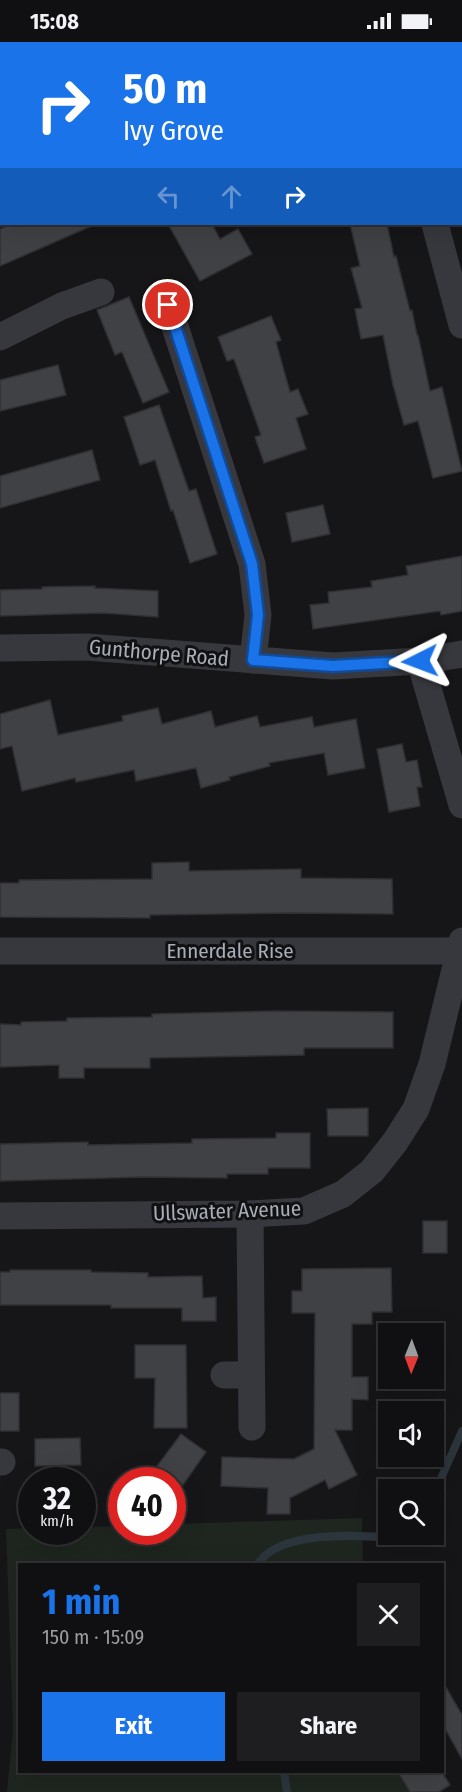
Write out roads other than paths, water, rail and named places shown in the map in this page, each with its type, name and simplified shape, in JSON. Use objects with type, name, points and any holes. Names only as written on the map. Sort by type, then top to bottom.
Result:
[{"type":"street","points":[[435,225],[462,325]]},
{"type":"street","points":[[0,337],[62,306],[101,291]]},
{"type":"street","points":[[168,305],[252,564],[258,615],[253,660]]},
{"type":"street","name":"Gunthorpe Road","points":[[0,648],[87,646],[333,666],[420,661],[462,654]]},
{"type":"street","points":[[420,661],[462,805]]},
{"type":"street","name":"Ennerdale Rise","points":[[0,951],[461,946]]},
{"type":"street","name":"Ullswater Avenue","points":[[0,1216],[250,1214],[304,1211],[343,1194],[372,1171],[416,1109],[432,1064],[461,946]]},
{"type":"street","points":[[250,1214],[252,1426]]},
{"type":"street","points":[[224,1375],[251,1375]]},
{"type":"waterway","points":[[441,1479],[462,1431]]},
{"type":"waterway","points":[[259,1563],[269,1553],[284,1545],[303,1540],[346,1536],[378,1537]]},
{"type":"waterway","points":[[284,1773],[287,1792]]}]
